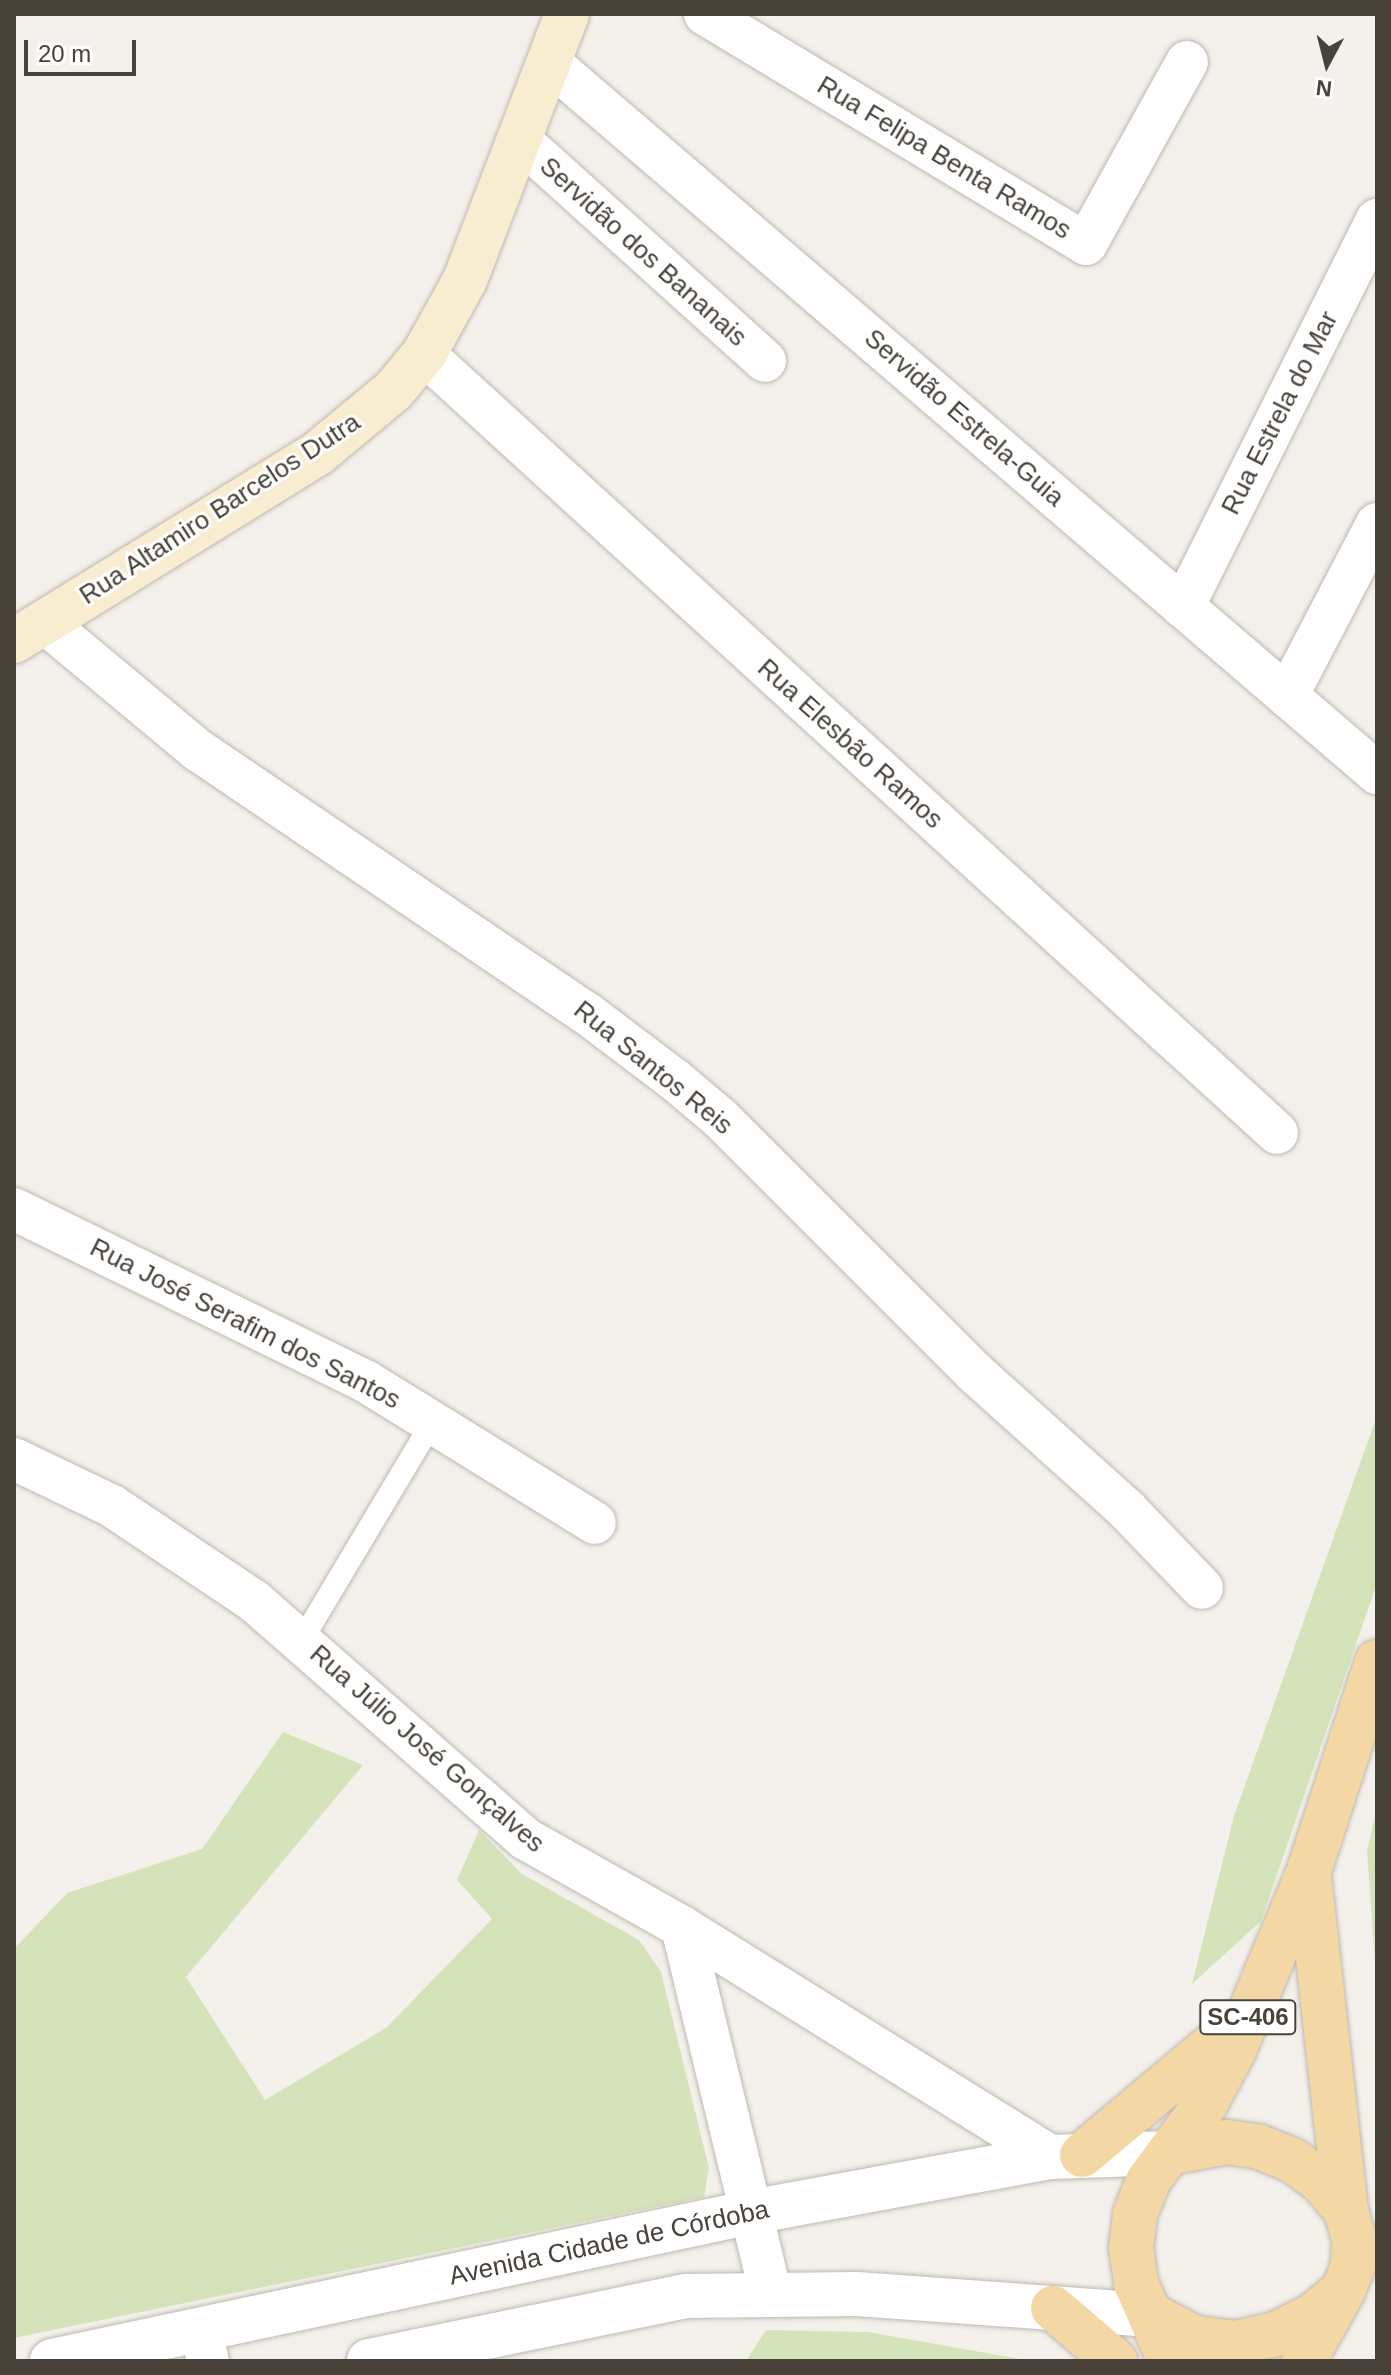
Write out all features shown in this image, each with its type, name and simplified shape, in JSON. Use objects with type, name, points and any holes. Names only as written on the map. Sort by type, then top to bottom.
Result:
[{"type":"main road","name":"Rua Altamiro Barcelos Dutra","points":[[29,632],[317,454],[394,390],[424,354],[465,280],[522,142],[567,14]]},
{"type":"main road","name":"SC-406","points":[[1170,2361],[1136,2283],[1131,2248],[1135,2214],[1148,2181],[1206,2103],[1248,2016],[1309,1871],[1377,1662]]},
{"type":"main road","name":"SC-406","points":[[1304,2361],[1343,2291],[1353,2266],[1354,2238],[1346,2211],[1309,1871]]},
{"type":"main road","points":[[1067,2156],[1248,2016]]},
{"type":"main road","name":"SC-406","points":[[1169,2153],[1227,2142],[1257,2146],[1292,2160],[1322,2182],[1346,2211]]},
{"type":"main road","points":[[1151,2315],[1195,2338],[1236,2343],[1300,2322],[1343,2291]]},
{"type":"main road","points":[[1053,2308],[1115,2361]]},
{"type":"street","name":"Rua Felipa Benta Ramos","points":[[705,14],[1086,244],[1187,62]]},
{"type":"street","name":"Servidão Estrela-Guia","points":[[551,64],[1377,773]]},
{"type":"street","name":"Servidão dos Bananais","points":[[522,142],[765,361]]},
{"type":"street","name":"Rua Estrela do Mar","points":[[1183,607],[1377,220]]},
{"type":"street","name":"Rua Elesbão Ramos","points":[[424,354],[1277,1133]]},
{"type":"street","points":[[1287,696],[1377,524]]},
{"type":"street","name":"Rua Santos Reis","points":[[29,632],[585,1012],[675,1080],[975,1373],[1127,1510],[1202,1588]]},
{"type":"street","name":"Rua José Serafim dos Santos","points":[[14,1209],[295,1344],[433,1421],[595,1523]]},
{"type":"street","name":"Rua Júlio José Gonçalves","points":[[14,1459],[112,1506],[189,1553],[302,1640],[526,1839],[682,1927],[1067,2156]]},
{"type":"street","points":[[682,1927],[770,2292]]},
{"type":"street","name":"Avenida Cidade de Córdoba","points":[[52,2361],[205,2345],[751,2212],[1067,2156],[1169,2153]]},
{"type":"street","points":[[369,2361],[629,2305],[770,2292],[1151,2315]]},
{"type":"lane","points":[[302,1640],[433,1421]]},
{"type":"green space","points":[[1377,1416],[1377,1583],[1261,1921],[1192,1984],[1234,1816]]},
{"type":"green space","points":[[283,1732],[363,1765],[186,1977],[265,2100],[386,2028],[492,1919],[457,1880],[479,1830],[522,1874],[639,1940],[661,1972],[709,2168],[704,2197],[14,2338],[14,1949],[67,1893],[202,1849]]},
{"type":"green space","points":[[1377,1807],[1377,1990],[1367,1851]]},
{"type":"green space","points":[[766,2330],[868,2332],[1031,2361],[746,2361]]}]
